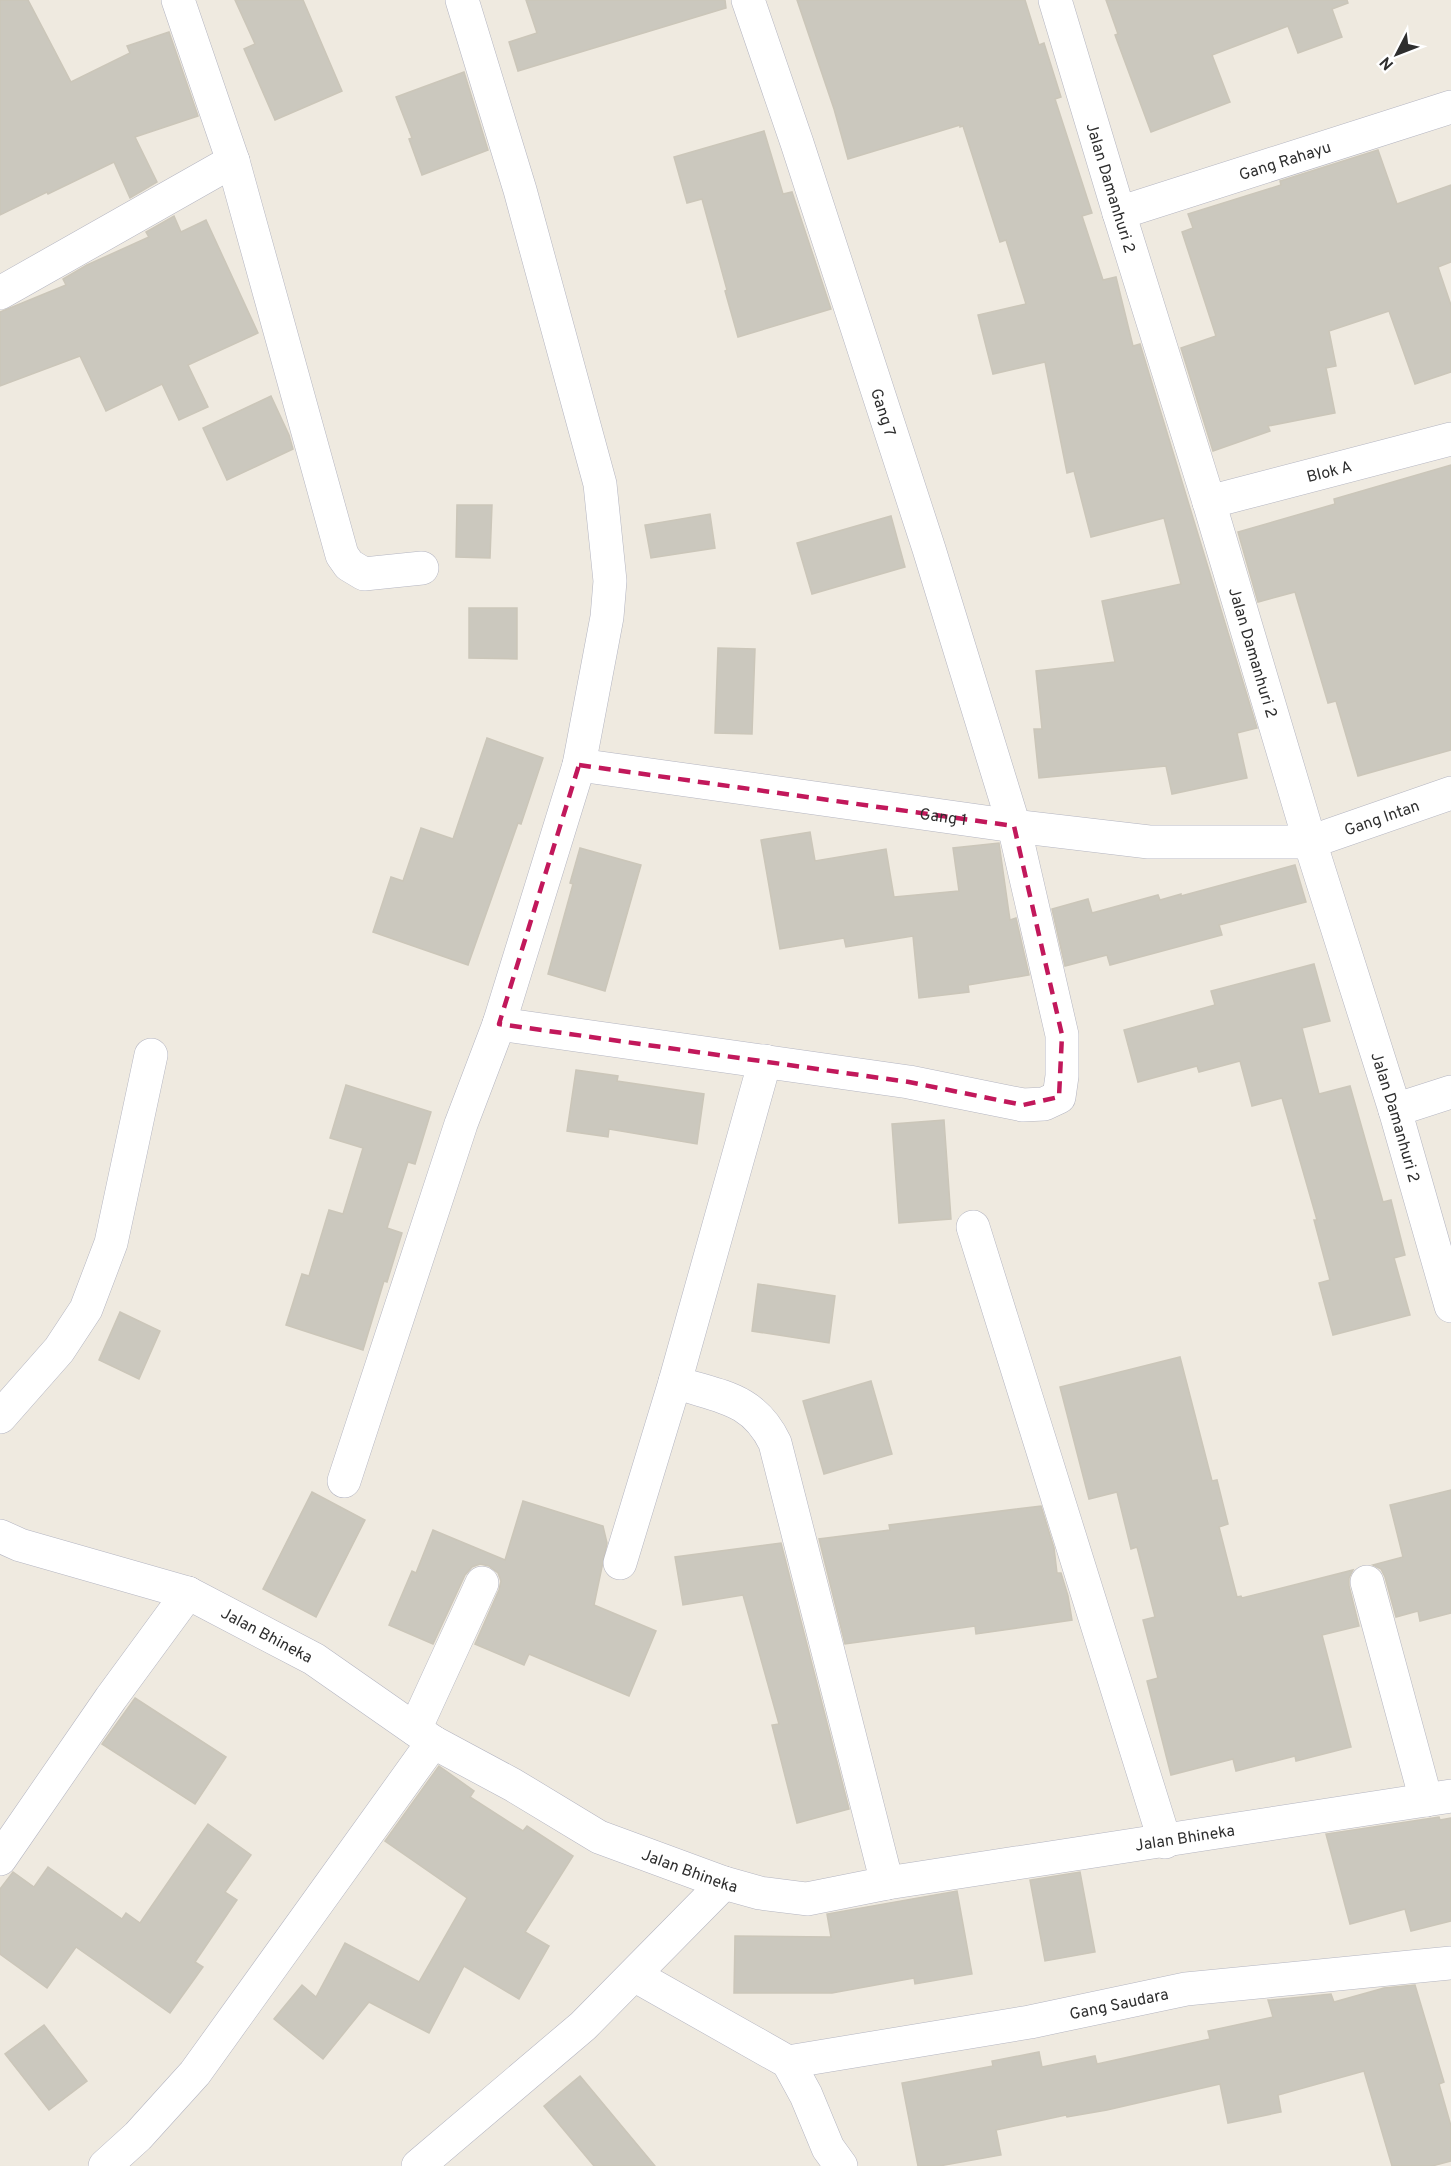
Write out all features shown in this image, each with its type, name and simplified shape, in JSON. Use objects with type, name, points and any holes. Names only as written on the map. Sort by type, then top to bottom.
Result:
[{"type":"street","points":[[178,0],[233,161],[342,555],[349,565],[364,574],[422,568]]},
{"type":"street","points":[[344,1481],[461,1124],[500,1024],[579,765],[607,617],[610,580],[600,484],[520,190],[462,0]]},
{"type":"street","name":"Gang 7","points":[[748,0],[798,143],[1014,826],[1062,1035],[1062,1076],[1059,1097],[1044,1104],[1023,1105],[909,1082],[765,1061]]},
{"type":"street","name":"Jalan Damanhuri 2","points":[[1055,0],[1209,502],[1310,843],[1395,1110],[1451,1306]]},
{"type":"street","name":"Gang Rahayu","points":[[1119,213],[1451,107]]},
{"type":"street","points":[[0,292],[233,161]]},
{"type":"street","name":"Blok A","points":[[1209,502],[1451,439]]},
{"type":"street","name":"Gang 1","points":[[579,765],[1014,826],[1149,842],[1310,843]]},
{"type":"street","name":"Gang Intan","points":[[1310,843],[1451,793]]},
{"type":"street","points":[[500,1024],[765,1061],[675,1382],[620,1563]]},
{"type":"street","points":[[0,1417],[59,1350],[86,1309],[111,1243],[151,1055]]},
{"type":"street","points":[[1395,1110],[1451,1092]]},
{"type":"street","points":[[973,1227],[1165,1842]]},
{"type":"street","points":[[675,1382],[743,1404],[757,1415],[769,1430],[775,1443],[887,1883]]},
{"type":"street","name":"Jalan Bhineka","points":[[7,1544],[188,1593],[314,1659],[424,1736],[513,1785],[599,1837],[724,1884],[760,1893],[807,1899],[887,1883],[1439,1798]]},
{"type":"street","points":[[105,2166],[138,2136],[195,2073],[424,1736],[482,1582]]},
{"type":"street","points":[[1367,1582],[1439,1798]]},
{"type":"street","points":[[0,1859],[111,1698],[188,1593]]},
{"type":"street","points":[[418,2166],[583,2026],[724,1884]]},
{"type":"street","name":"Gang Saudara","points":[[788,2062],[1030,2022],[1186,1989],[1451,1963]]},
{"type":"street","points":[[634,1975],[788,2062],[828,2148],[841,2166]]},
{"type":"highlighted area","points":[[579,765],[1014,826],[1062,1035],[1059,1097],[1023,1105],[909,1082],[499,1024]]},
{"type":"building","points":[[0,0],[28,0],[71,82],[130,53],[127,46],[169,32],[198,116],[135,137],[157,182],[130,198],[114,162],[0,215]]},
{"type":"building","points":[[235,0],[303,0],[342,91],[275,120],[244,49],[255,44]]},
{"type":"building","points":[[526,0],[725,0],[726,8],[518,71],[509,42],[537,33]]},
{"type":"building","points":[[797,0],[1025,0],[1039,45],[1044,43],[1061,97],[1055,99],[1092,213],[1082,216],[1103,280],[1116,277],[1133,346],[1140,344],[1257,728],[1237,733],[1247,778],[1172,794],[1166,766],[1039,778],[1034,729],[1042,729],[1036,671],[1115,662],[1102,601],[1181,584],[1164,518],[1091,537],[1074,471],[1067,473],[1045,362],[993,374],[978,315],[1026,304],[1006,240],[1000,242],[963,126],[848,159],[834,109]]},
{"type":"building","points":[[1106,0],[1347,0],[1348,3],[1332,9],[1342,37],[1298,53],[1288,26],[1212,55],[1230,102],[1151,132],[1115,35],[1118,34]]},
{"type":"building","points":[[464,72],[488,150],[422,175],[409,139],[412,138],[396,97]]},
{"type":"building","points":[[764,131],[783,194],[792,192],[831,309],[738,337],[702,199],[687,203],[674,157]]},
{"type":"building","points":[[1378,150],[1397,204],[1451,185],[1451,262],[1438,267],[1451,305],[1451,372],[1415,384],[1389,311],[1329,331],[1336,366],[1326,368],[1335,413],[1268,426],[1270,431],[1213,451],[1181,348],[1216,336],[1182,232],[1193,228],[1188,214],[1281,185],[1280,181]]},
{"type":"building","points":[[174,216],[181,232],[206,220],[258,333],[188,365],[208,407],[179,420],[162,384],[106,411],[80,356],[0,386],[0,312],[66,285],[63,279],[87,265],[149,237],[146,232]]},
{"type":"building","points":[[271,396],[293,449],[227,480],[203,428]]},
{"type":"building","points":[[1451,465],[1451,750],[1358,776],[1336,701],[1328,703],[1295,592],[1258,602],[1238,532],[1335,504],[1334,499]]},
{"type":"building","points":[[457,505],[492,505],[490,558],[456,557]]},
{"type":"building","points":[[710,514],[715,548],[651,558],[645,525]]},
{"type":"building","points":[[891,516],[905,567],[812,594],[797,543]]},
{"type":"building","points":[[469,608],[517,608],[517,659],[469,658]]},
{"type":"building","points":[[718,648],[755,649],[752,734],[715,733]]},
{"type":"building","points":[[487,738],[543,758],[468,965],[373,932],[391,877],[403,881],[421,828],[453,839]]},
{"type":"building","points":[[810,832],[815,861],[886,849],[894,897],[959,891],[953,848],[999,843],[1010,920],[1016,918],[1029,975],[968,985],[969,992],[919,998],[913,936],[846,947],[844,938],[780,949],[761,840]]},
{"type":"building","points":[[580,848],[641,865],[605,991],[548,974],[573,884],[570,883]]},
{"type":"building","points":[[1295,865],[1306,902],[1219,925],[1222,935],[1110,965],[1107,955],[1065,966],[1052,909],[1088,899],[1092,913],[1158,895],[1160,900],[1181,894],[1181,896]]},
{"type":"building","points":[[1314,964],[1330,1021],[1302,1028],[1319,1094],[1350,1086],[1383,1202],[1391,1200],[1405,1255],[1394,1258],[1410,1315],[1333,1335],[1319,1283],[1330,1280],[1314,1220],[1317,1220],[1282,1098],[1252,1106],[1240,1061],[1199,1072],[1197,1066],[1138,1082],[1124,1030],[1215,1005],[1211,991]]},
{"type":"building","points":[[576,1070],[618,1076],[617,1081],[704,1094],[697,1144],[609,1129],[608,1137],[567,1131]]},
{"type":"building","points":[[346,1085],[431,1112],[415,1164],[408,1162],[387,1228],[402,1233],[387,1282],[384,1281],[363,1350],[286,1325],[302,1274],[309,1276],[329,1210],[343,1214],[363,1148],[330,1138]]},
{"type":"building","points":[[944,1120],[951,1219],[899,1223],[892,1124]]},
{"type":"building","points":[[758,1284],[835,1296],[829,1343],[752,1331]]},
{"type":"building","points":[[120,1312],[160,1331],[139,1379],[99,1360]]},
{"type":"building","points":[[1180,1357],[1212,1481],[1217,1480],[1228,1524],[1219,1527],[1237,1597],[1242,1598],[1353,1570],[1349,1578],[1349,1586],[1359,1626],[1322,1635],[1351,1747],[1296,1761],[1295,1756],[1236,1771],[1233,1759],[1171,1775],[1147,1681],[1158,1678],[1143,1620],[1155,1617],[1137,1547],[1131,1549],[1117,1492],[1089,1499],[1060,1387]]},
{"type":"building","points":[[871,1381],[892,1454],[824,1474],[803,1401]]},
{"type":"building","points":[[1451,1490],[1451,1613],[1420,1621],[1418,1611],[1396,1617],[1385,1577],[1381,1569],[1373,1565],[1403,1557],[1390,1505]]},
{"type":"building","points":[[312,1492],[365,1520],[316,1617],[263,1589]]},
{"type":"building","points":[[523,1501],[603,1526],[607,1543],[594,1605],[656,1631],[629,1696],[529,1654],[524,1665],[475,1644],[501,1581],[498,1573],[489,1566],[480,1564],[472,1567],[465,1575],[433,1644],[389,1625],[412,1571],[416,1573],[433,1530],[505,1560]]},
{"type":"building","points":[[1041,1506],[1054,1548],[1057,1573],[1061,1573],[1068,1596],[1072,1620],[976,1634],[975,1626],[845,1644],[819,1539],[890,1530],[889,1525]]},
{"type":"building","points":[[781,1543],[849,1809],[797,1823],[772,1725],[779,1724],[743,1595],[683,1605],[675,1557]]},
{"type":"building","points":[[135,1698],[226,1757],[195,1804],[102,1744]]},
{"type":"building","points":[[439,1766],[474,1791],[470,1797],[523,1831],[527,1826],[573,1856],[525,1932],[549,1946],[519,1999],[464,1966],[429,2033],[369,2002],[323,2059],[274,2019],[302,1985],[316,1997],[345,1943],[419,1982],[467,1898],[385,1841]]},
{"type":"building","points":[[1439,1817],[1440,1820],[1451,1818],[1451,1921],[1411,1931],[1405,1909],[1350,1924],[1326,1834]]},
{"type":"building","points":[[208,1824],[251,1855],[225,1892],[237,1900],[195,1962],[203,1967],[170,2013],[76,1947],[47,1988],[0,1954],[0,1889],[13,1872],[34,1887],[48,1867],[122,1919],[126,1913],[140,1923]]},
{"type":"building","points":[[1080,1872],[1095,1952],[1045,1961],[1030,1880]]},
{"type":"building","points":[[957,1891],[972,1974],[915,1984],[914,1978],[832,1993],[734,1993],[735,1936],[831,1937],[827,1914]]},
{"type":"building","points":[[1415,1985],[1444,2082],[1439,2084],[1451,2126],[1451,2161],[1432,2166],[1392,2166],[1364,2071],[1278,2095],[1281,2112],[1228,2123],[1220,2084],[1107,2110],[1067,2117],[1066,2115],[996,2130],[1001,2155],[939,2166],[918,2166],[902,2083],[993,2066],[992,2061],[1039,2052],[1042,2067],[1095,2056],[1097,2064],[1210,2039],[1208,2031],[1273,2017],[1268,2000],[1331,1994],[1334,2002],[1384,1988]]},
{"type":"building","points":[[44,2025],[87,2081],[49,2110],[5,2054]]},
{"type":"building","points":[[580,2076],[655,2166],[594,2166],[544,2106]]}]
